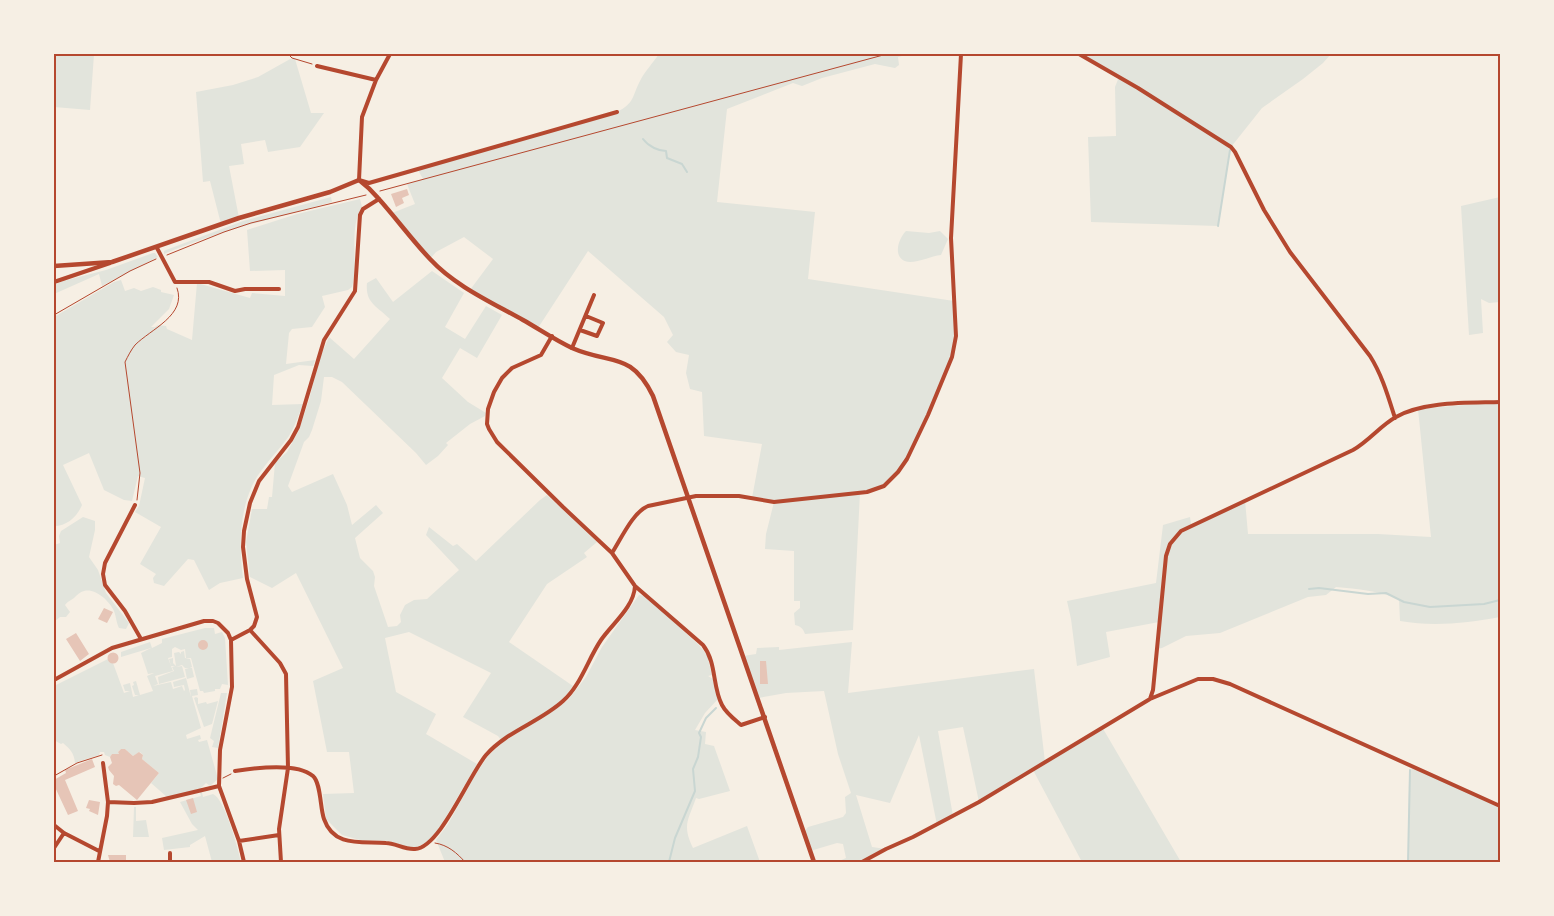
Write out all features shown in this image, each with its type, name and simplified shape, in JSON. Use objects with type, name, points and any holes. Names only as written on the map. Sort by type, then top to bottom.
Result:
[{"type":"street","points":[[359,180],[362,117],[376,80],[390,54]]},
{"type":"street","points":[[612,553],[642,508],[696,496],[740,496],[774,502],[867,492],[877,490],[892,480],[907,459],[952,357],[956,336],[951,238],[961,54]]},
{"type":"street","points":[[1079,54],[1160,102],[1225,143],[1235,152],[1264,210],[1290,252],[1377,368],[1395,418]]},
{"type":"street","points":[[317,66],[376,80]]},
{"type":"street","points":[[54,282],[157,248],[239,218],[330,192],[359,180],[372,183],[617,112]]},
{"type":"street","points":[[359,180],[368,186],[430,259],[459,283],[572,348],[626,363],[638,373],[653,396],[814,862]]},
{"type":"street","points":[[231,640],[250,630],[254,626],[257,617],[246,579],[243,539],[250,503],[259,481],[291,440],[298,427],[324,340],[355,291],[360,215],[363,209],[379,199]]},
{"type":"street","points":[[157,248],[175,282],[209,282],[235,291],[246,289],[279,290]]},
{"type":"street","points":[[54,266],[112,262]]},
{"type":"street","points":[[572,348],[594,295]]},
{"type":"street","points":[[580,330],[598,336],[603,323],[586,316]]},
{"type":"street","points":[[552,336],[541,355],[512,368],[502,378],[491,399],[487,424],[497,442],[612,553],[635,586],[697,638],[709,653],[720,701],[732,717],[741,725],[765,717]]},
{"type":"street","points":[[1150,699],[1153,690],[1164,566],[1167,550],[1175,536],[1191,525],[1353,450],[1366,443],[1395,418],[1411,411],[1431,407],[1500,402]]},
{"type":"street","points":[[135,506],[104,563],[103,574],[105,585],[125,611],[141,639]]},
{"type":"street","points":[[235,771],[288,768],[310,774],[315,777],[323,819],[328,827],[340,838],[350,842],[386,843],[415,850],[425,846],[443,827],[486,755],[508,737],[555,707],[570,694],[600,642],[629,604],[634,595],[635,586]]},
{"type":"street","points":[[54,680],[112,648],[208,621],[218,623],[228,633],[231,640],[232,687],[220,750],[222,778],[219,786],[239,841],[244,862]]},
{"type":"street","points":[[250,630],[280,663],[286,674],[288,768],[278,835],[281,862]]},
{"type":"street","points":[[862,862],[886,849],[913,838],[978,802],[1150,699],[1191,680],[1209,678],[1217,679],[1500,806]]},
{"type":"street","points":[[98,862],[108,802],[103,763]]},
{"type":"street","points":[[108,802],[152,802],[219,786]]},
{"type":"street","points":[[54,825],[64,833],[99,851]]},
{"type":"street","points":[[54,848],[64,833]]},
{"type":"street","points":[[239,841],[278,835]]},
{"type":"street","points":[[170,853],[170,862]]},
{"type":"path","points":[[288,54],[292,58],[317,66]]},
{"type":"path","points":[[54,315],[130,271],[162,256],[251,223],[374,193],[887,54]]},
{"type":"path","points":[[135,506],[140,473],[125,362],[134,346],[176,310],[179,298],[175,282]]},
{"type":"path","points":[[54,776],[77,763],[102,755]]},
{"type":"path","points":[[222,778],[229,776],[235,771]]},
{"type":"path","points":[[429,843],[438,843],[447,847],[465,862]]},
{"type":"shaded area","points":[[54,54],[94,54],[90,110],[54,107]]},
{"type":"shaded area","points":[[659,54],[910,54],[898,57],[899,65],[895,68],[875,64],[822,78],[802,86],[793,83],[727,109],[717,202],[815,212],[808,279],[954,301],[956,336],[952,357],[907,459],[884,486],[860,493],[853,630],[805,634],[801,628],[795,625],[794,613],[800,608],[800,601],[794,601],[794,551],[765,549],[766,534],[774,502],[752,498],[762,444],[704,436],[702,392],[690,389],[686,373],[689,355],[676,352],[667,342],[673,335],[664,317],[588,251],[538,328],[470,290],[493,259],[464,237],[436,252],[430,259],[392,213],[415,204],[407,184],[423,179],[418,170],[623,109],[632,99],[642,77]]},
{"type":"shaded area","points":[[1079,54],[1331,54],[1303,79],[1262,108],[1231,147],[1218,226],[1091,222],[1088,137],[1116,136],[1115,87],[1119,77]]},
{"type":"shaded area","points":[[292,58],[295,59],[311,113],[324,113],[300,147],[268,152],[265,140],[241,144],[244,164],[229,166],[239,218],[221,224],[210,181],[203,182],[196,92],[233,85],[258,77]]},
{"type":"shaded area","points":[[331,197],[332,202],[226,232],[164,254],[166,250],[243,221]]},
{"type":"shaded area","points":[[1500,197],[1500,302],[1489,303],[1481,299],[1483,333],[1469,335],[1461,206]]},
{"type":"shaded area","points":[[360,199],[362,207],[356,225],[355,267],[352,287],[348,290],[322,296],[325,307],[312,327],[292,329],[289,333],[286,364],[315,360],[313,366],[299,365],[274,375],[272,405],[303,404],[289,436],[260,473],[248,497],[241,531],[243,578],[220,583],[209,590],[194,560],[188,559],[164,586],[154,583],[153,578],[156,574],[140,564],[161,527],[135,512],[139,506],[145,478],[138,476],[132,501],[124,500],[104,490],[89,453],[63,465],[82,505],[71,520],[59,526],[54,526],[54,317],[114,282],[121,280],[125,291],[134,288],[141,291],[153,287],[161,290],[161,292],[174,295],[169,309],[151,327],[158,325],[166,326],[167,329],[192,340],[197,283],[250,298],[252,293],[285,296],[285,270],[250,271],[247,230],[297,214]]},
{"type":"shaded area","points":[[906,231],[929,233],[940,231],[948,239],[941,255],[918,261],[904,261],[898,254],[898,250],[900,240]]},
{"type":"shaded area","points":[[153,253],[158,257],[102,286],[99,274],[54,294],[54,285],[63,281],[106,270]]},
{"type":"shaded area","points":[[432,271],[464,293],[445,327],[465,339],[486,306],[502,315],[477,358],[460,348],[442,378],[468,402],[486,413],[485,416],[470,424],[446,443],[448,445],[438,456],[426,465],[416,453],[342,382],[332,377],[324,377],[321,401],[312,430],[304,442],[288,486],[292,492],[333,474],[347,505],[352,525],[376,505],[383,513],[355,538],[360,558],[373,571],[375,577],[374,586],[388,627],[397,626],[401,622],[400,615],[405,605],[414,600],[427,599],[459,570],[426,535],[429,527],[453,546],[457,544],[476,561],[547,495],[597,542],[584,553],[587,557],[547,584],[509,642],[573,686],[549,710],[501,740],[498,736],[463,717],[491,673],[409,632],[385,638],[396,692],[436,714],[426,734],[477,764],[436,834],[417,847],[406,847],[390,841],[360,840],[342,835],[326,819],[323,794],[354,793],[349,752],[327,752],[313,681],[343,668],[296,573],[272,588],[250,577],[246,542],[252,509],[267,509],[269,497],[272,497],[275,463],[287,452],[298,432],[309,400],[319,360],[329,337],[354,359],[390,319],[370,300],[367,283],[376,278],[393,302]]},
{"type":"shaded area","points":[[1500,402],[1500,617],[1450,624],[1400,621],[1399,599],[1376,592],[1336,587],[1326,595],[1308,597],[1220,633],[1186,636],[1157,649],[1159,622],[1106,632],[1110,657],[1077,666],[1067,601],[1156,583],[1163,525],[1190,517],[1191,524],[1245,500],[1248,534],[1378,534],[1431,537],[1418,409]]},
{"type":"shaded area","points":[[83,517],[95,521],[89,557],[98,570],[106,593],[129,623],[126,629],[119,628],[114,611],[108,602],[92,591],[81,592],[67,603],[65,605],[70,612],[66,617],[60,617],[54,622],[54,545],[60,543],[59,536],[61,531]]},
{"type":"shaded area","points":[[639,595],[645,596],[699,645],[707,655],[712,675],[708,676],[713,679],[718,699],[705,713],[695,730],[706,732],[705,744],[714,746],[730,791],[699,799],[696,798],[687,823],[688,834],[693,848],[747,826],[760,862],[445,862],[436,840],[448,824],[488,756],[503,742],[568,700],[586,677],[602,647]]},
{"type":"shaded area","points":[[205,628],[214,628],[215,634],[222,632],[225,638],[228,685],[222,684],[220,689],[215,689],[215,691],[204,693],[200,691],[191,658],[186,658],[185,649],[181,650],[175,647],[172,649],[172,657],[168,658],[173,671],[155,676],[158,684],[153,686],[171,682],[173,689],[182,686],[184,691],[184,685],[174,687],[173,682],[186,678],[191,697],[190,690],[197,689],[198,695],[192,696],[201,728],[186,735],[187,739],[200,735],[201,739],[198,740],[199,742],[207,740],[218,779],[210,786],[206,783],[201,788],[203,797],[213,794],[218,798],[230,825],[241,862],[212,862],[205,836],[190,845],[190,847],[164,850],[162,838],[198,830],[192,824],[180,802],[201,796],[199,789],[167,797],[151,783],[159,773],[142,759],[143,755],[140,752],[133,756],[125,749],[121,749],[118,752],[119,754],[112,754],[110,757],[105,755],[104,752],[100,752],[99,755],[75,763],[70,749],[63,743],[61,744],[54,740],[54,686],[108,659],[113,663],[124,693],[130,691],[125,691],[123,685],[130,683],[133,697],[139,695],[135,695],[132,686],[134,685],[133,682],[136,681],[140,695],[153,691],[147,676],[154,673],[148,674],[141,653],[151,648],[121,657],[121,652],[150,642],[152,648],[162,643],[162,639]]},
{"type":"shaded area","points":[[852,642],[848,693],[1034,669],[1045,762],[1102,727],[1181,862],[1082,862],[1033,770],[979,802],[963,727],[938,731],[953,816],[937,825],[919,735],[890,803],[856,795],[872,847],[886,849],[862,862],[837,862],[846,858],[843,844],[837,843],[810,851],[804,832],[808,827],[843,817],[846,813],[845,797],[851,793],[838,754],[824,691],[786,693],[758,698],[743,656],[756,654],[757,648],[779,647],[779,650]]},
{"type":"shaded area","points":[[184,651],[185,658],[190,659],[192,667],[190,668],[192,668],[194,677],[187,679],[185,669],[189,668],[185,668],[182,665],[176,667],[182,666],[185,677],[159,684],[158,677],[174,671],[172,667],[175,666],[171,666],[169,659],[173,658],[173,663],[176,666],[174,653],[179,652],[181,654]]},
{"type":"shaded area","points":[[221,693],[227,693],[218,748],[212,747],[214,741],[210,738]]},
{"type":"shaded area","points":[[194,698],[198,698],[198,704],[218,701],[212,724],[204,727]]},
{"type":"shaded area","points":[[1412,766],[1500,806],[1500,862],[1408,862],[1409,780]]},
{"type":"shaded area","points":[[134,807],[136,807],[136,821],[146,820],[149,837],[133,837]]},
{"type":"building","points":[[407,189],[409,195],[402,198],[404,203],[396,207],[391,194]]},
{"type":"building","points":[[104,608],[113,612],[107,623],[98,619]]},
{"type":"building","points":[[76,633],[89,654],[80,661],[66,639]]},
{"type":"building","points":[[203,640],[208,645],[203,650],[198,645]]},
{"type":"building","points":[[113,652],[119,658],[113,664],[107,658]]},
{"type":"building","points":[[760,661],[766,661],[768,684],[760,684]]},
{"type":"building","points":[[121,749],[125,749],[133,756],[139,752],[143,755],[142,759],[159,773],[137,800],[119,785],[113,784],[114,776],[108,767],[112,763],[110,757],[112,754],[119,754],[118,752]]},
{"type":"building","points":[[92,759],[95,767],[65,780],[78,811],[68,815],[54,785],[54,780],[66,773],[65,770]]},
{"type":"building","points":[[193,798],[197,812],[191,814],[186,800]]},
{"type":"building","points":[[89,800],[100,802],[98,815],[86,808]]},
{"type":"building","points":[[108,855],[126,855],[126,862],[110,862]]},
{"type":"waterway","points":[[643,139],[654,148],[666,151],[667,158],[682,164],[687,172]]},
{"type":"waterway","points":[[1218,226],[1230,150]]},
{"type":"waterway","points":[[1309,589],[1319,588],[1368,594],[1386,593],[1404,602],[1430,607],[1484,604],[1500,600]]},
{"type":"waterway","points":[[669,862],[675,838],[695,791],[693,769],[698,757],[701,737],[699,733],[706,718],[716,708]]},
{"type":"waterway","points":[[1408,862],[1410,770]]}]
